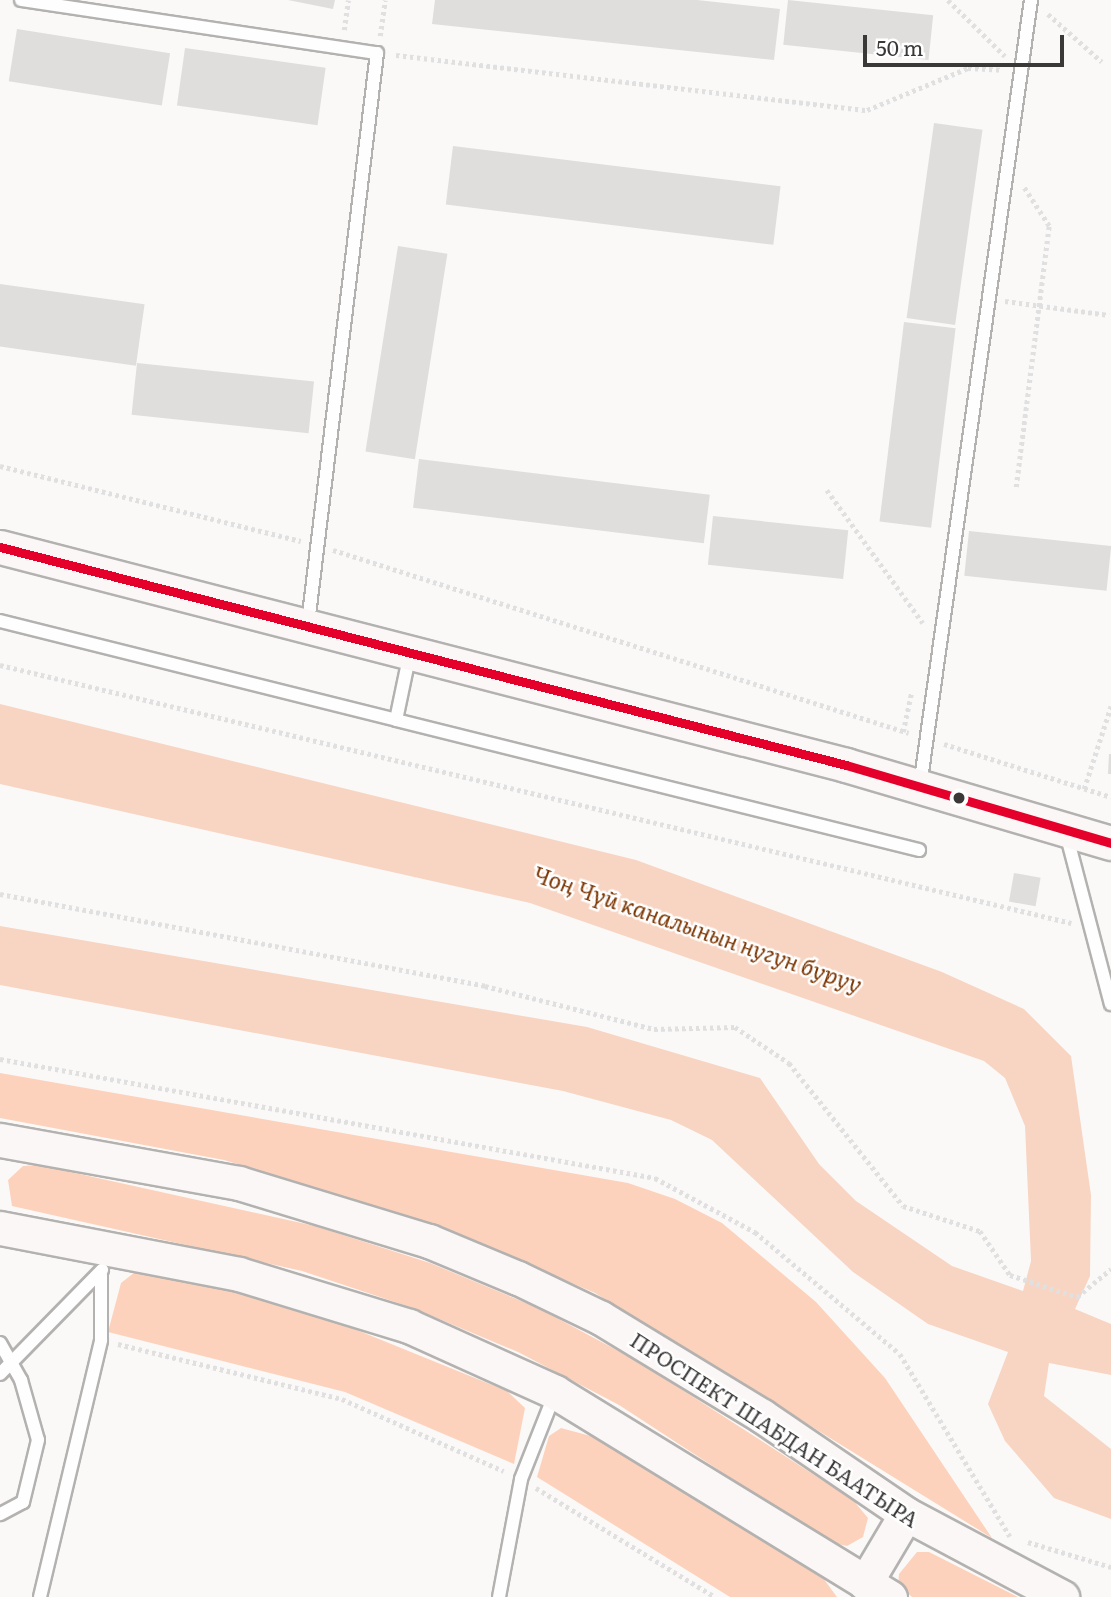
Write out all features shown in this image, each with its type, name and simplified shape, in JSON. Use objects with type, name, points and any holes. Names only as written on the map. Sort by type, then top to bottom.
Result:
[{"type":"main road","points":[[0,547],[920,787],[1111,843]]},
{"type":"main road","name":"ПРОСПЕКТ ШАБДАН БААТЫРА","points":[[0,1140],[239,1183],[492,1267],[601,1318],[762,1416],[906,1514],[1062,1597]]},
{"type":"main road","points":[[0,1228],[104,1260],[328,1299],[409,1326],[555,1392],[871,1592],[906,1514]]},
{"type":"lane","points":[[21,0],[377,53],[308,626]]},
{"type":"lane","points":[[920,787],[1031,0]]},
{"type":"lane","points":[[0,621],[919,850]]},
{"type":"lane","points":[[396,720],[410,652]]},
{"type":"lane","points":[[1065,830],[1111,1004]]},
{"type":"lane","points":[[40,1597],[101,1340],[104,1260]]},
{"type":"lane","points":[[0,1374],[104,1260]]},
{"type":"lane","points":[[0,1343],[10,1361],[38,1440],[23,1502],[0,1514]]},
{"type":"lane","points":[[499,1597],[521,1479],[555,1392]]},
{"type":"path","points":[[341,49],[348,0]]},
{"type":"path","points":[[385,0],[377,53],[867,110],[968,68],[1021,72]]},
{"type":"path","points":[[948,0],[1021,72]]},
{"type":"path","points":[[1041,9],[1102,62]]},
{"type":"path","points":[[1008,162],[1049,226],[1016,487]]},
{"type":"path","points":[[988,299],[1108,315]]},
{"type":"path","points":[[0,466],[317,545],[1111,797]]},
{"type":"path","points":[[827,490],[925,626],[922,639]]},
{"type":"path","points":[[0,665],[1091,927]]},
{"type":"path","points":[[903,732],[914,679]]},
{"type":"path","points":[[1084,789],[1111,706]]},
{"type":"path","points":[[0,894],[485,986],[654,1029],[735,1027],[789,1063],[903,1206],[980,1231],[1010,1275],[1077,1297],[1111,1269]]},
{"type":"path","points":[[0,1059],[655,1178],[755,1232],[900,1354],[1012,1538],[1111,1567]]},
{"type":"path","points":[[101,1340],[342,1399],[521,1479],[715,1597]]},
{"type":"shaded area","points":[[0,1073],[628,1183],[675,1199],[722,1223],[816,1302],[885,1378],[992,1538],[595,1293],[436,1225],[224,1160],[0,1118]]},
{"type":"shaded area","points":[[39,1165],[315,1226],[430,1263],[538,1308],[639,1362],[853,1500],[868,1518],[863,1537],[847,1546],[829,1542],[619,1405],[518,1352],[413,1308],[302,1271],[12,1206],[8,1180],[23,1166]]},
{"type":"shaded area","points":[[135,1272],[224,1289],[342,1324],[507,1391],[525,1408],[514,1464],[345,1392],[108,1332],[121,1283]]},
{"type":"shaded area","points":[[561,1428],[598,1438],[823,1578],[837,1597],[730,1597],[537,1477],[549,1436]]},
{"type":"shaded area","points":[[917,1552],[929,1552],[1018,1597],[912,1597],[898,1585],[899,1574]]},
{"type":"water","name":"Чоң Чүй каналынын нугун буруу","points":[[0,704],[636,860],[942,972],[1024,1009],[1071,1056],[1091,1195],[1090,1276],[1075,1309],[1111,1324],[1111,1375],[1049,1363],[1044,1396],[1111,1449],[1111,1519],[1054,1498],[1005,1441],[988,1404],[1008,1352],[928,1324],[853,1272],[712,1140],[671,1120],[563,1091],[0,985],[0,926],[587,1027],[760,1078],[819,1164],[856,1201],[952,1266],[1023,1291],[1031,1261],[1025,1126],[1005,1078],[984,1061],[530,903],[0,784]]},
{"type":"building","points":[[288,0],[335,0],[333,9]]},
{"type":"building","points":[[435,0],[697,0],[780,9],[774,60],[432,24]]},
{"type":"building","points":[[788,0],[933,15],[928,60],[783,45]]},
{"type":"building","points":[[17,29],[170,53],[162,106],[9,81]]},
{"type":"building","points":[[185,48],[326,68],[318,125],[177,105]]},
{"type":"building","points":[[934,123],[983,130],[955,325],[907,318]]},
{"type":"building","points":[[453,146],[781,186],[773,245],[446,205]]},
{"type":"building","points":[[398,246],[447,254],[415,459],[365,451]]},
{"type":"building","points":[[0,284],[145,304],[136,366],[0,347]]},
{"type":"building","points":[[904,322],[956,328],[931,528],[880,522]]},
{"type":"building","points":[[137,363],[314,382],[309,433],[132,415]]},
{"type":"building","points":[[419,459],[710,495],[704,543],[413,508]]},
{"type":"building","points":[[713,516],[848,530],[843,579],[708,565]]},
{"type":"building","points":[[969,531],[1111,546],[1107,591],[964,576]]},
{"type":"building","points":[[1111,754],[1111,774],[1108,774]]},
{"type":"building","points":[[1014,873],[1041,878],[1036,906],[1009,902]]},
{"type":"transit line","points":[[0,547],[846,765],[1111,843]]}]
